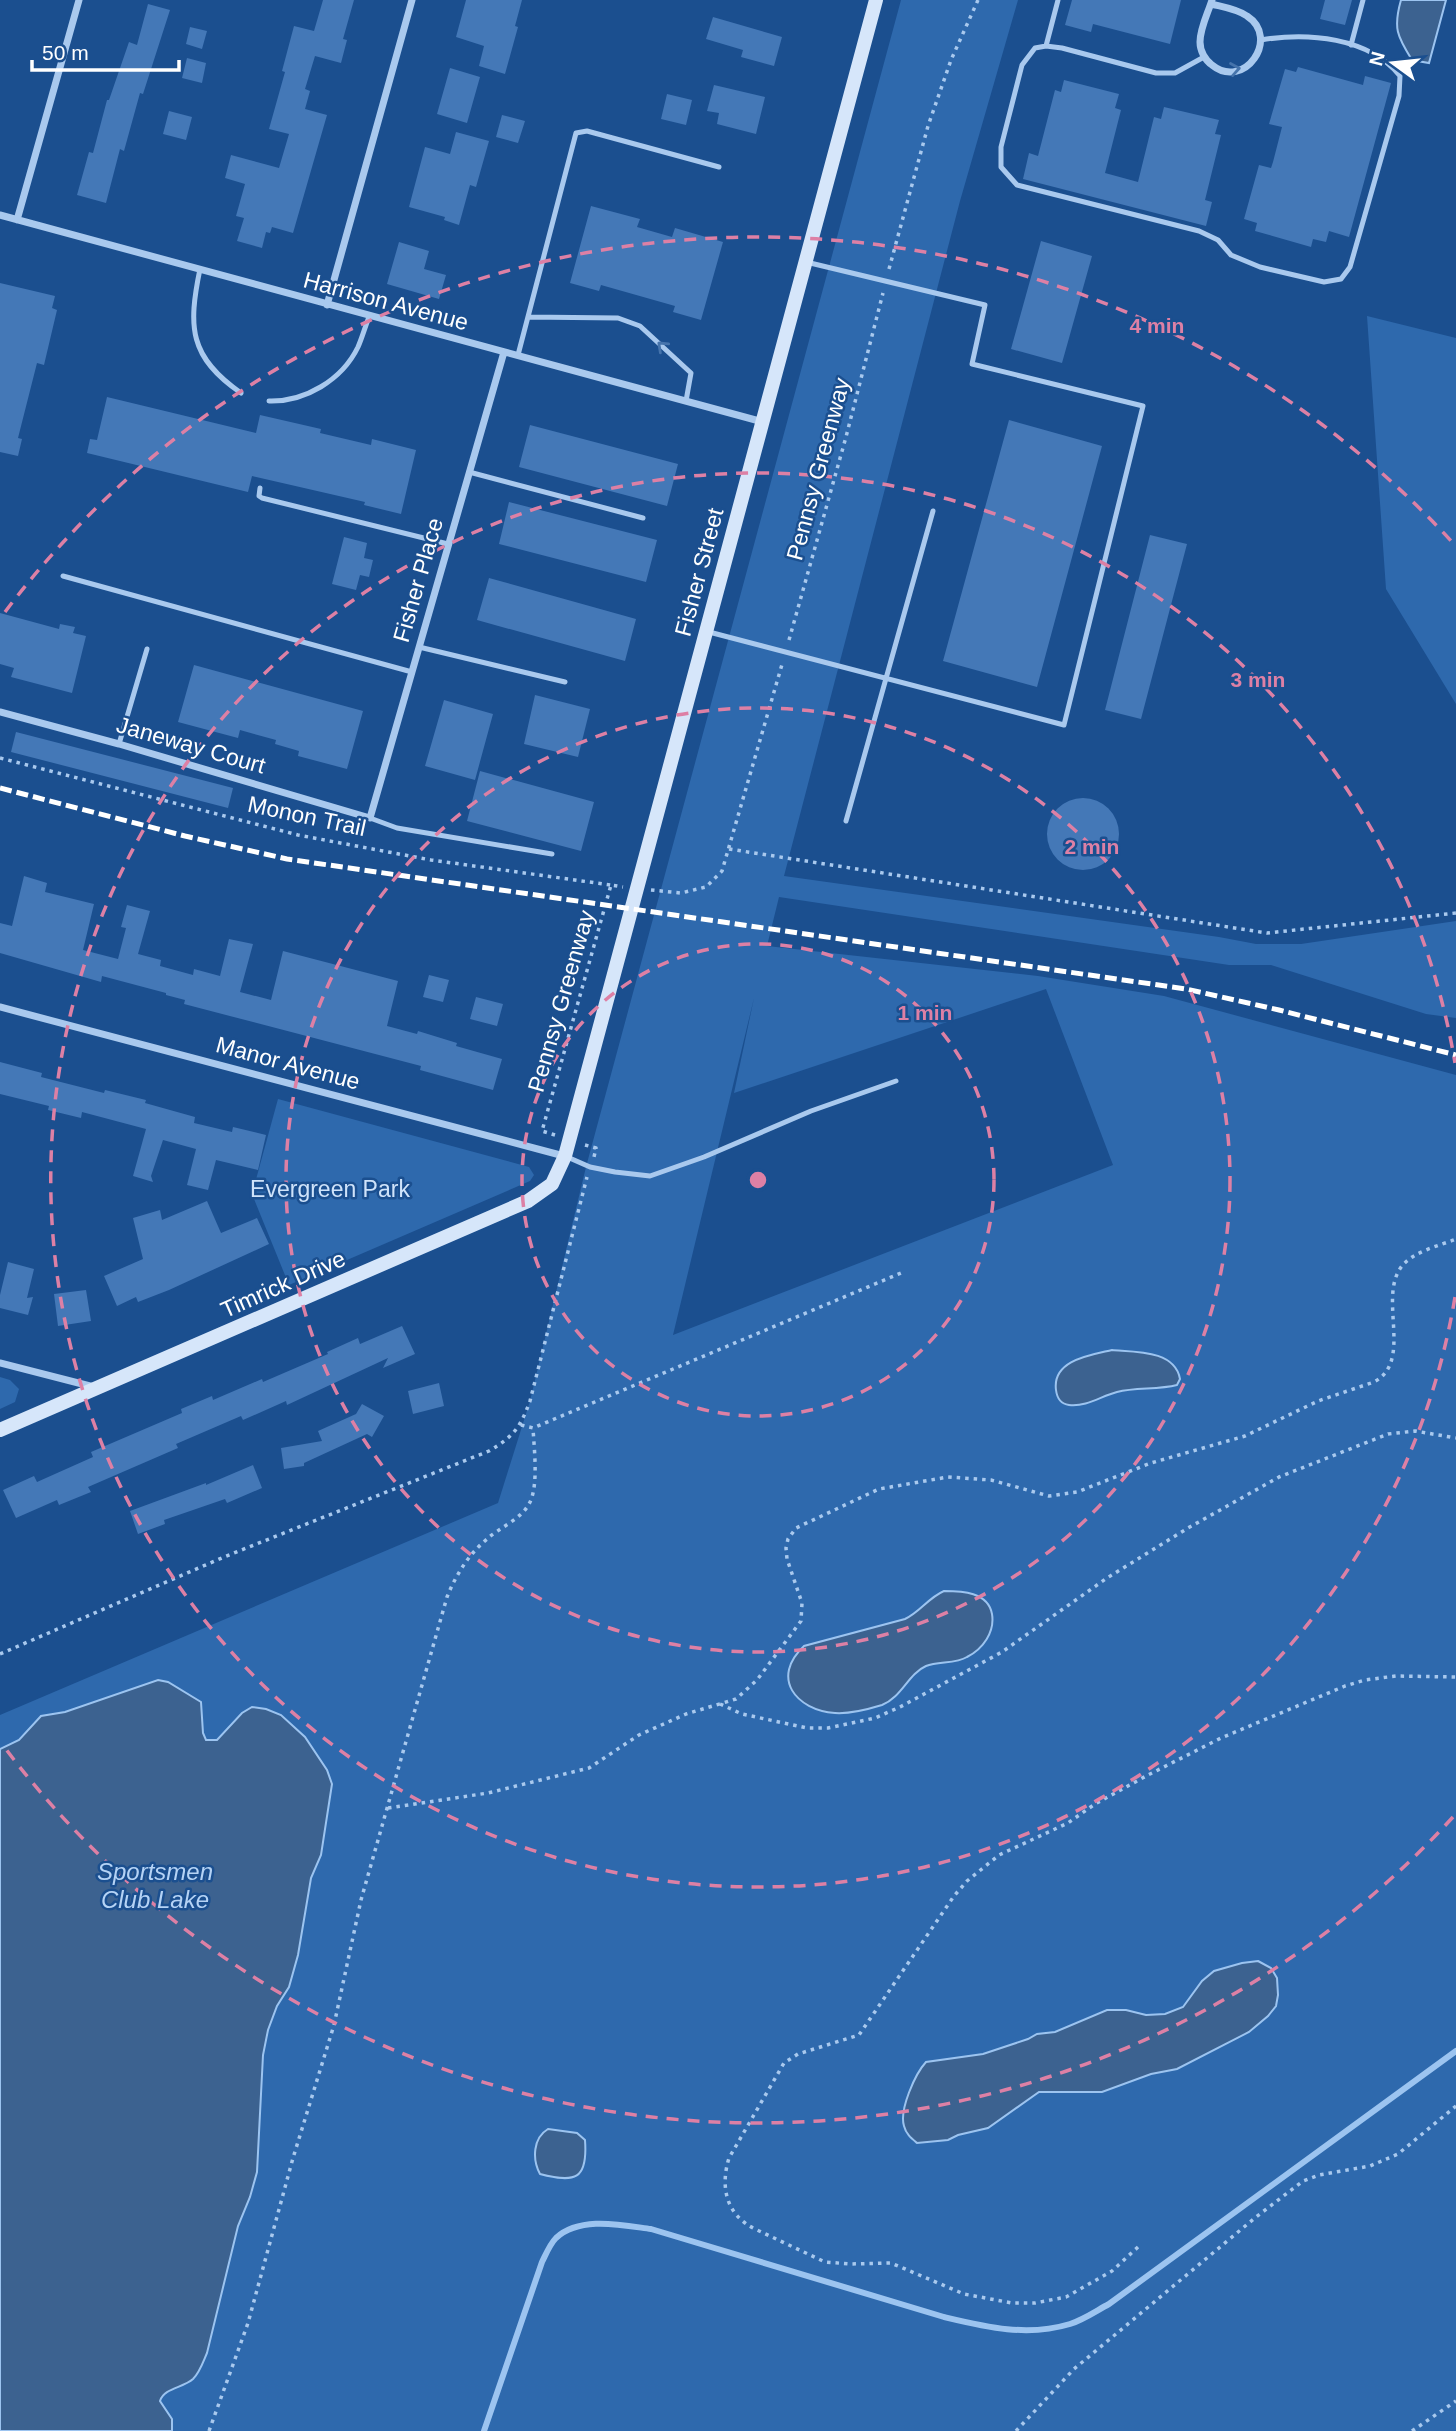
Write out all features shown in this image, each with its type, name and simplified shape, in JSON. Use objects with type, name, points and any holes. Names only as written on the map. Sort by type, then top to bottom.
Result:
[{"type":"street","points":[[17,220],[79,0]]},
{"type":"street","points":[[327,305],[412,0]]},
{"type":"street","name":"Fisher Street","points":[[565,1156],[876,0]]},
{"type":"street","points":[[1212,2],[1246,15],[1259,30],[1261,40],[1257,57],[1244,69],[1226,72],[1210,64],[1204,57],[1200,41],[1212,2]]},
{"type":"street","name":"Harrison Avenue","points":[[0,215],[762,422]]},
{"type":"street","name":"Fisher Place","points":[[370,818],[503,352]]},
{"type":"street","name":"Janeway Court","points":[[0,712],[370,818]]},
{"type":"street","name":"Manor Avenue","points":[[0,1007],[565,1156]]},
{"type":"street","name":"Timrick Drive","points":[[0,1430],[528,1202],[552,1184],[565,1156]]},
{"type":"street","points":[[0,1363],[99,1389]]},
{"type":"lane","points":[[1046,46],[1058,0]]},
{"type":"lane","points":[[1351,45],[1363,0]]},
{"type":"lane","points":[[1204,57],[1175,73],[1156,73],[1046,46],[1035,48],[1022,65],[1001,147],[1001,167],[1017,185],[1199,231],[1218,240],[1231,255],[1260,267],[1324,282],[1341,279],[1350,267],[1398,96],[1400,76],[1388,61],[1351,45],[1319,37],[1288,35],[1261,40]]},
{"type":"lane","points":[[518,355],[576,134],[587,131],[719,167]]},
{"type":"lane","points":[[706,631],[1064,725],[1143,406],[972,364],[985,305],[806,262]]},
{"type":"lane","points":[[200,269],[193,301],[195,336],[202,355],[213,371],[241,393]]},
{"type":"lane","points":[[269,401],[284,401],[303,396],[326,384],[341,371],[357,349],[369,317]]},
{"type":"lane","points":[[528,317],[618,318],[640,326],[691,373],[687,401]]},
{"type":"lane","points":[[469,472],[643,518]]},
{"type":"lane","points":[[260,488],[259,496],[262,498],[448,544]]},
{"type":"lane","points":[[846,821],[933,511]]},
{"type":"lane","points":[[62,576],[412,672]]},
{"type":"lane","points":[[419,647],[565,682]]},
{"type":"lane","points":[[119,744],[147,649]]},
{"type":"lane","points":[[370,818],[397,828],[552,854]]},
{"type":"lane","points":[[565,1156],[590,1167],[650,1176],[704,1157],[811,1111],[896,1081]]},
{"type":"path","name":"Pennsy Greenway","points":[[646,889],[681,893],[706,887],[722,871],[846,437],[928,126],[951,60],[978,0]]},
{"type":"path","name":"Monon Trail","points":[[0,758],[298,835],[431,860],[611,885]]},
{"type":"path","points":[[729,849],[1267,933],[1456,913]]},
{"type":"path","name":"Pennsy Greenway","points":[[550,1133],[542,1130],[611,885],[624,887]]},
{"type":"path","points":[[577,1142],[596,1148],[594,1156]]},
{"type":"path","points":[[0,1654],[224,1557],[489,1451],[507,1440],[521,1425],[530,1401],[586,1181]]},
{"type":"path","points":[[388,1808],[488,1793],[589,1768],[639,1735],[686,1714],[736,1699],[747,1690],[801,1621],[802,1603],[787,1559],[788,1539],[796,1528],[879,1489],[948,1477],[991,1480],[1049,1496],[1077,1492],[1151,1463],[1245,1436],[1318,1401],[1382,1378],[1391,1362],[1396,1276],[1403,1265],[1414,1256],[1456,1239]]},
{"type":"path","points":[[521,1425],[533,1428],[901,1273]]},
{"type":"path","points":[[209,2431],[248,2323],[293,2158],[334,2025],[361,1900],[447,1597],[458,1572],[485,1541],[526,1510],[531,1502],[534,1478],[533,1428]]},
{"type":"path","points":[[720,1704],[742,1714],[807,1728],[828,1728],[876,1718],[1002,1652],[1119,1571],[1234,1501],[1279,1477],[1388,1434],[1415,1431],[1456,1438]]},
{"type":"path","points":[[1138,2247],[1112,2271],[1066,2297],[1035,2303],[964,2294],[891,2263],[825,2262],[745,2224],[730,2207],[726,2196],[725,2171],[729,2158],[784,2063],[798,2054],[859,2035],[954,1896],[967,1881],[999,1855],[1068,1823],[1095,1804],[1221,1738],[1345,1686],[1396,1676],[1456,1676]]},
{"type":"path","points":[[1016,2431],[1074,2369],[1303,2181],[1319,2175],[1370,2166],[1398,2154],[1456,2106]]},
{"type":"path","points":[[1412,2431],[1456,2401]]},
{"type":"green space","points":[[901,0],[1018,0],[960,201],[784,876],[1256,944],[1301,944],[1456,921],[1456,1018],[1426,1014],[1271,965],[1229,965],[779,897],[767,946],[1038,976],[1164,996],[1456,1075],[1456,2431],[0,2431],[0,1715],[498,1503],[530,1401],[586,1167]],"holes":[[[1046,989],[1113,1165],[673,1335],[754,998],[734,1093]]]},
{"type":"green space","points":[[1367,316],[1456,338],[1456,704],[1386,589]]},
{"type":"green space","name":"Evergreen Park","points":[[278,1099],[529,1167],[534,1175],[530,1181],[289,1285],[252,1194]]},
{"type":"green space","points":[[0,1377],[10,1380],[19,1389],[15,1402],[0,1409]]},
{"type":"water","points":[[1401,0],[1446,0],[1429,63],[1412,60],[1400,38],[1397,18]]},
{"type":"water","points":[[1112,1350],[1153,1354],[1170,1363],[1177,1370],[1180,1379],[1177,1385],[1124,1390],[1082,1404],[1069,1405],[1058,1398],[1056,1380],[1066,1365]]},
{"type":"water","points":[[944,1591],[973,1594],[990,1607],[990,1633],[983,1645],[973,1654],[958,1661],[926,1666],[914,1674],[889,1701],[859,1711],[821,1711],[799,1699],[792,1690],[789,1670],[794,1658],[804,1646],[905,1619]]},
{"type":"water","name":"Sportsmen Club Lake","points":[[158,1680],[168,1682],[201,1702],[206,1740],[217,1740],[242,1713],[252,1707],[281,1715],[305,1737],[327,1770],[332,1784],[321,1855],[311,1878],[298,1955],[289,1987],[277,2006],[268,2030],[263,2055],[257,2172],[238,2226],[203,2363],[193,2379],[165,2393],[160,2401],[172,2419],[172,2431],[0,2431],[0,1749],[19,1740],[41,1716],[65,1712]]},
{"type":"water","points":[[1258,1961],[1271,1968],[1277,1978],[1276,2006],[1249,2032],[1177,2069],[1151,2074],[1102,2092],[1039,2092],[988,2128],[948,2140],[917,2143],[906,2131],[903,2119],[906,2102],[913,2083],[926,2062],[983,2054],[1037,2034],[1055,2032],[1107,2010],[1126,2010],[1146,2015],[1165,2014],[1183,2007],[1202,1981],[1214,1971]]},
{"type":"water","points":[[548,2129],[577,2133],[585,2140],[584,2163],[577,2175],[562,2178],[540,2174],[535,2149],[539,2138]]},
{"type":"building","points":[[323,0],[354,0],[343,39],[347,40],[341,63],[315,56],[305,89],[310,91],[305,109],[327,115],[293,233],[272,227],[270,233],[266,232],[262,248],[237,241],[244,218],[236,216],[245,184],[225,178],[231,155],[279,168],[289,134],[269,129],[285,72],[282,71],[294,26],[314,31]]},
{"type":"building","points":[[466,0],[522,0],[515,26],[518,27],[505,74],[479,66],[484,46],[456,37]]},
{"type":"building","points":[[1072,0],[1181,0],[1170,44],[1093,24],[1091,32],[1065,25]]},
{"type":"building","points":[[1325,0],[1352,0],[1345,25],[1320,19]]},
{"type":"building","points":[[148,4],[170,10],[143,94],[140,93],[124,151],[120,149],[106,203],[77,195],[89,152],[93,153],[107,100],[129,42],[137,45]]},
{"type":"building","points":[[713,17],[782,37],[774,66],[741,57],[743,50],[706,39]]},
{"type":"building","points":[[190,27],[207,31],[202,49],[186,44]]},
{"type":"building","points":[[187,58],[206,63],[202,83],[182,78]]},
{"type":"building","points":[[1298,67],[1363,85],[1365,76],[1391,83],[1349,237],[1329,231],[1326,242],[1313,239],[1311,247],[1255,231],[1257,223],[1244,219],[1259,165],[1271,168],[1273,162],[1282,127],[1269,124],[1285,69],[1296,72]]},
{"type":"building","points":[[450,68],[480,77],[467,123],[437,114]]},
{"type":"building","points":[[1064,80],[1119,94],[1115,108],[1121,110],[1105,173],[1138,182],[1154,117],[1161,119],[1164,107],[1219,120],[1215,134],[1221,135],[1205,200],[1212,202],[1206,226],[1023,179],[1029,153],[1038,156],[1055,90],[1061,92]]},
{"type":"building","points":[[714,85],[765,97],[756,134],[717,124],[719,113],[707,111]]},
{"type":"building","points":[[667,94],[692,100],[686,125],[661,119]]},
{"type":"building","points":[[169,111],[192,117],[186,140],[163,134]]},
{"type":"building","points":[[502,115],[525,121],[518,143],[496,137]]},
{"type":"building","points":[[456,132],[489,141],[476,187],[470,185],[459,225],[444,220],[445,217],[409,207],[425,147],[450,154]]},
{"type":"building","points":[[591,206],[640,219],[637,227],[672,237],[675,228],[723,242],[701,320],[673,312],[675,306],[601,285],[599,291],[570,283]]},
{"type":"building","points":[[1041,241],[1092,256],[1062,363],[1011,349]]},
{"type":"building","points":[[399,242],[429,251],[424,269],[446,275],[439,299],[387,284]]},
{"type":"building","points":[[0,283],[55,296],[52,308],[57,310],[44,365],[37,363],[18,438],[22,439],[18,456],[0,452]]},
{"type":"building","points":[[107,397],[256,433],[260,415],[321,429],[320,433],[371,445],[372,439],[416,450],[401,514],[364,505],[365,502],[252,476],[248,492],[87,453],[90,439],[97,440]]},
{"type":"building","points":[[1009,420],[1102,446],[1037,687],[943,661]]},
{"type":"building","points":[[530,425],[678,464],[667,506],[519,467]]},
{"type":"building","points":[[509,502],[657,540],[646,582],[499,544]]},
{"type":"building","points":[[1150,535],[1187,544],[1141,719],[1105,710]]},
{"type":"building","points":[[344,537],[367,543],[364,558],[373,560],[369,577],[360,575],[356,590],[332,584]]},
{"type":"building","points":[[489,578],[636,619],[625,661],[477,620]]},
{"type":"building","points":[[0,613],[59,629],[60,624],[75,627],[73,633],[86,636],[72,693],[11,677],[14,668],[0,664]]},
{"type":"building","points":[[194,665],[363,711],[347,769],[298,756],[299,751],[275,744],[276,740],[240,730],[238,738],[178,722]]},
{"type":"building","points":[[535,695],[590,709],[578,757],[524,744]]},
{"type":"building","points":[[444,700],[493,714],[475,780],[425,766]]},
{"type":"building","points":[[16,732],[233,788],[228,808],[11,752]]},
{"type":"building","points":[[480,771],[594,802],[581,851],[467,821]]},
{"type":"building","points":[[1090,798],[1109,808],[1117,820],[1117,848],[1109,860],[1097,868],[1076,870],[1057,860],[1049,848],[1047,827],[1057,808],[1069,800]]},
{"type":"building","points":[[24,876],[47,883],[45,892],[94,904],[83,950],[118,959],[126,928],[121,927],[127,905],[150,911],[138,954],[161,960],[160,966],[193,975],[194,969],[220,976],[229,939],[253,944],[240,992],[271,1000],[283,951],[398,981],[387,1026],[417,1034],[418,1031],[457,1043],[456,1046],[502,1059],[493,1090],[420,1070],[421,1066],[184,1004],[185,1000],[166,993],[102,976],[101,982],[0,953],[0,923],[12,926]]},
{"type":"building","points":[[429,975],[449,980],[443,1002],[423,997]]},
{"type":"building","points":[[476,997],[503,1004],[497,1026],[470,1019]]},
{"type":"building","points":[[0,1062],[42,1073],[41,1077],[104,1093],[105,1090],[146,1100],[145,1103],[195,1117],[194,1123],[232,1132],[233,1127],[266,1135],[258,1170],[216,1160],[208,1190],[187,1185],[196,1149],[163,1140],[151,1176],[153,1182],[133,1176],[146,1129],[82,1112],[81,1118],[48,1110],[49,1106],[0,1094]]},
{"type":"building","points":[[207,1201],[221,1233],[257,1218],[269,1244],[169,1290],[138,1302],[136,1297],[117,1306],[104,1276],[143,1259],[133,1218],[160,1210],[162,1220]]},
{"type":"building","points":[[8,1262],[34,1269],[27,1298],[33,1297],[28,1315],[0,1308],[0,1295]]},
{"type":"building","points":[[86,1290],[91,1321],[58,1326],[54,1294]]},
{"type":"building","points":[[402,1326],[415,1354],[383,1368],[388,1358],[287,1405],[286,1401],[243,1420],[241,1416],[176,1444],[178,1448],[88,1487],[91,1492],[59,1505],[57,1500],[16,1518],[3,1490],[34,1476],[37,1482],[93,1457],[91,1452],[182,1413],[181,1409],[212,1396],[213,1400],[262,1379],[263,1382],[358,1338],[360,1344]]},
{"type":"building","points":[[439,1383],[444,1406],[413,1414],[408,1391]]},
{"type":"building","points":[[362,1404],[384,1416],[372,1437],[367,1434],[304,1463],[304,1466],[284,1469],[281,1448],[322,1441],[318,1431],[356,1414]]},
{"type":"building","points":[[253,1465],[262,1488],[227,1503],[225,1499],[164,1520],[165,1524],[138,1534],[130,1511],[206,1485]]},
{"type":"waterway","points":[[484,2431],[542,2262],[556,2238],[566,2231],[589,2224],[651,2229],[944,2317],[1007,2329],[1054,2328],[1080,2320],[1109,2304],[1456,2051]]},
{"type":"railway","points":[[0,788],[185,836],[287,859],[1186,989],[1456,1055]]}]
